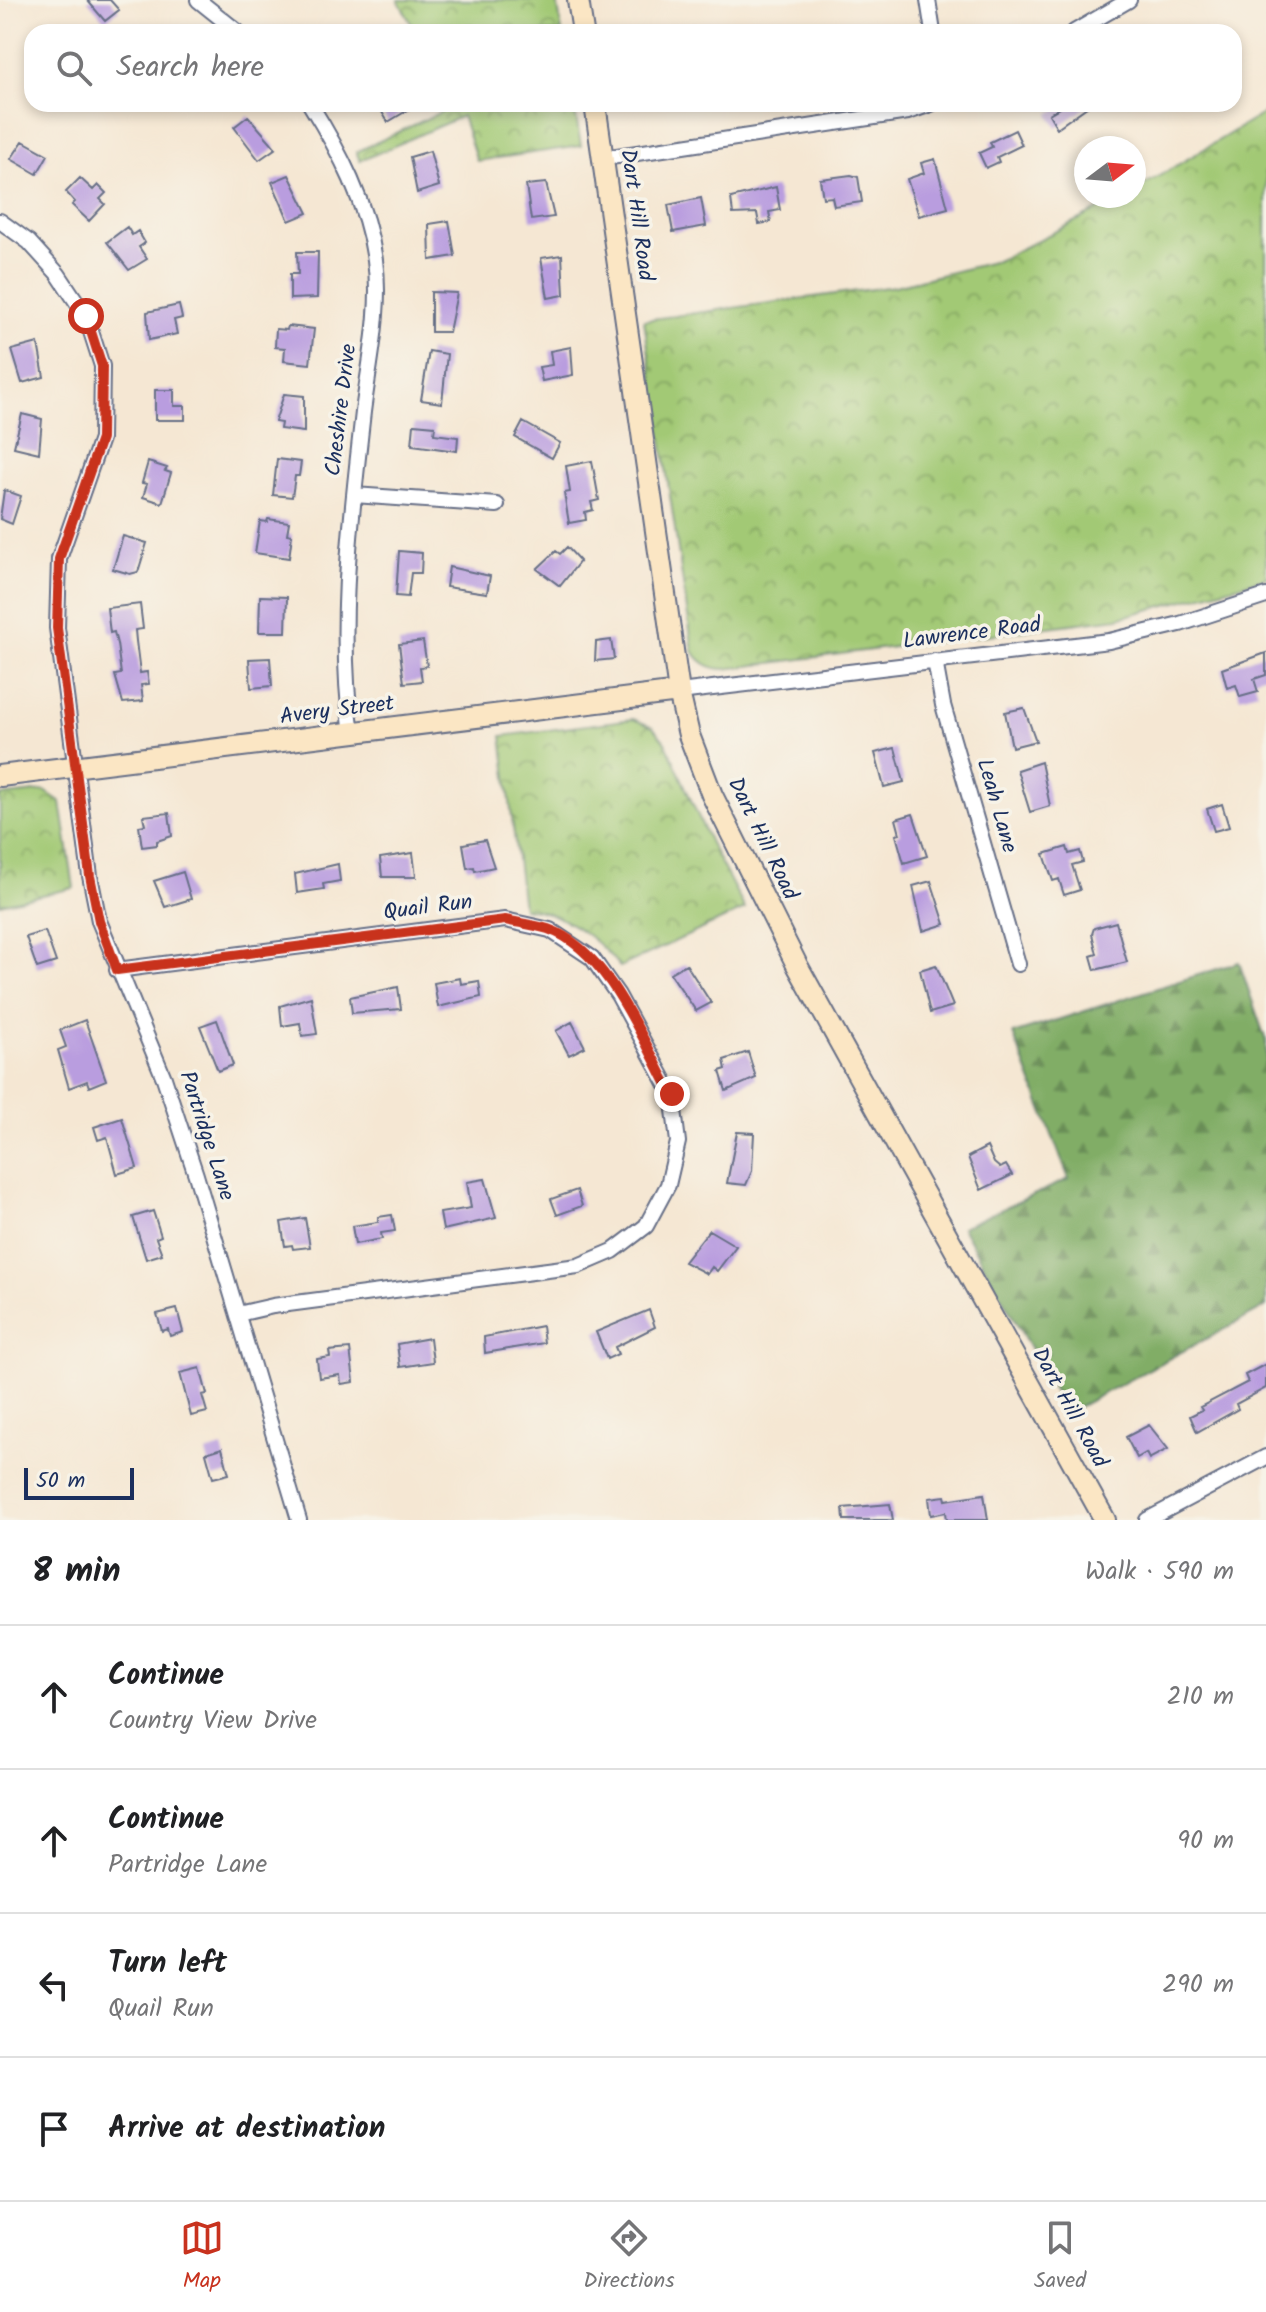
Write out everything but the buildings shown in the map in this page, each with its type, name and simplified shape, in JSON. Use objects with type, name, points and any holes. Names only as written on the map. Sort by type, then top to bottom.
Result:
[{"type":"main road","points":[[578,0],[582,24]]},
{"type":"main road","name":"Dart Hill Road","points":[[596,112],[679,692],[689,735],[712,795],[797,965],[1105,1520]]},
{"type":"main road","name":"Avery Street","points":[[0,776],[679,692]]},
{"type":"street","points":[[198,0],[228,24]]},
{"type":"street","points":[[928,0],[932,24]]},
{"type":"street","points":[[1088,24],[1129,0]]},
{"type":"street","name":"Cheshire Drive","points":[[315,112],[341,154],[376,261],[374,321],[345,583],[346,692],[352,734]]},
{"type":"street","points":[[604,158],[908,112]]},
{"type":"street","name":"Partridge Lane","points":[[0,221],[29,242],[58,274],[86,316],[102,366],[101,439],[59,559],[57,628],[93,891],[99,921],[117,970],[164,1078],[299,1520]]},
{"type":"street","points":[[354,495],[497,505]]},
{"type":"street","name":"Lawrence Road","points":[[679,692],[1109,641],[1180,624],[1266,596]]},
{"type":"street","name":"Leah Lane","points":[[935,661],[943,705],[1018,964]]},
{"type":"street","name":"Quail Run","points":[[117,970],[505,920],[550,930],[592,958],[618,995],[672,1094],[678,1142],[668,1185],[646,1226],[613,1251],[578,1266],[273,1306],[238,1314]]},
{"type":"street","points":[[1147,1520],[1266,1457]]},
{"type":"green space","points":[[398,0],[557,0],[561,24],[412,24]]},
{"type":"green space","points":[[441,112],[575,112],[581,146],[477,161],[462,116],[360,161],[356,152]]},
{"type":"green space","points":[[1266,112],[1266,578],[1118,618],[725,669],[710,666],[699,659],[693,651],[644,320],[895,286],[997,261],[1101,208],[1146,208],[1146,184]]},
{"type":"green space","points":[[633,719],[653,727],[666,743],[710,843],[745,909],[620,967],[589,936],[565,920],[523,908],[502,736]]},
{"type":"green space","points":[[45,791],[61,802],[74,888],[0,904],[0,796]]},
{"type":"green space","points":[[1239,962],[1266,1041],[1266,1307],[1067,1413],[962,1227],[1069,1179],[1013,1034]]},
{"type":"route","points":[[86,316],[102,366],[101,439],[59,559],[57,628],[90,876],[99,921],[117,970],[505,920],[550,930],[592,958],[618,995],[672,1094]]}]
